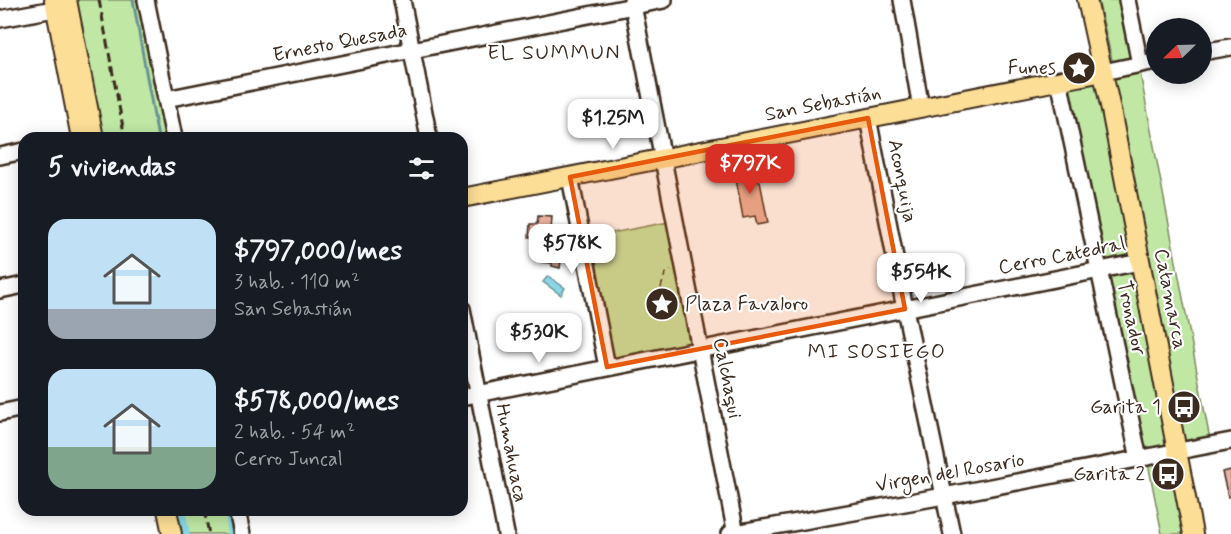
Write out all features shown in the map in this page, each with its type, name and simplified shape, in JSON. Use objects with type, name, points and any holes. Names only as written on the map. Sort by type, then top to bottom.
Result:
[{"type":"main road","name":"Catamarca","points":[[1087,0],[1193,534]]},
{"type":"main road","points":[[61,4],[92,132]]},
{"type":"main road","points":[[61,4],[80,132]]},
{"type":"main road","name":"San Sebastián","points":[[468,197],[1103,72]]},
{"type":"main road","points":[[168,516],[172,534]]},
{"type":"street","points":[[146,0],[173,132]]},
{"type":"street","points":[[402,0],[428,132]]},
{"type":"street","name":"Ernesto Quesada","points":[[166,99],[632,3],[664,0]]},
{"type":"street","points":[[902,0],[921,108]]},
{"type":"street","points":[[1127,0],[1140,64]]},
{"type":"street","name":"Calchaqui","points":[[632,3],[734,534]]},
{"type":"street","points":[[0,19],[61,4]]},
{"type":"street","points":[[1212,50],[1231,46]]},
{"type":"street","name":"San Sebastián","points":[[1103,72],[1146,63]]},
{"type":"street","name":"Tronador","points":[[1059,80],[1139,459]]},
{"type":"street","name":"Aconquija","points":[[868,118],[952,534]]},
{"type":"street","points":[[0,156],[18,152]]},
{"type":"street","points":[[570,177],[607,367]]},
{"type":"street","name":"Cerro Catedral","points":[[468,396],[1140,262]]},
{"type":"street","points":[[0,290],[18,286]]},
{"type":"street","name":"Humahuaca","points":[[468,341],[506,534]]},
{"type":"street","points":[[0,413],[18,409]]},
{"type":"street","name":"Virgen del Rosario","points":[[734,534],[1231,441]]},
{"type":"street","points":[[238,516],[242,534]]},
{"type":"path","points":[[658,298],[664,274],[684,268]]},
{"type":"highlighted area","points":[[868,118],[905,309],[607,367],[570,177]]},
{"type":"green space","points":[[67,0],[146,0],[173,132],[93,132]]},
{"type":"green space","points":[[1098,0],[1124,0],[1132,53],[1127,61],[1113,64]]},
{"type":"green space","points":[[1140,64],[1211,445],[1177,452],[1193,534],[1162,534],[1147,458],[1139,459],[1059,80]]},
{"type":"green space","name":"Plaza Favaloro","points":[[669,222],[692,346],[613,360],[586,238]]},
{"type":"green space","points":[[168,516],[238,516],[242,534],[172,534]]},
{"type":"water","points":[[548,276],[565,288],[561,295],[543,282]]},
{"type":"building","points":[[750,165],[753,182],[760,181],[768,223],[757,225],[755,216],[743,218],[736,179],[733,180],[731,168]]},
{"type":"building","points":[[538,216],[552,217],[550,244],[535,243],[536,237],[529,237],[530,224],[537,224]]},
{"type":"building","points":[[542,251],[562,253],[560,268],[552,266],[552,263],[541,262]]},
{"type":"building","points":[[1231,470],[1231,497],[1228,497],[1222,472]]},
{"type":"waterway","points":[[133,0],[157,132]]},
{"type":"waterway","points":[[181,516],[185,534]]},
{"type":"waterway","points":[[230,516],[233,534]]},
{"type":"railway","points":[[99,0],[124,132]]},
{"type":"railway","points":[[205,516],[209,534]]},
{"type":"place","name":"Funes","points":[[1079,68]]},
{"type":"place","name":"Plaza Favaloro","points":[[662,304]]},
{"type":"place","name":"Garita 1","points":[[1184,407]]},
{"type":"place","name":"Garita 2","points":[[1168,474]]},
{"type":"district","name":"EL SUMMUN","points":[[554,53]]},
{"type":"district","name":"MI SOSIEGO","points":[[877,352]]}]
